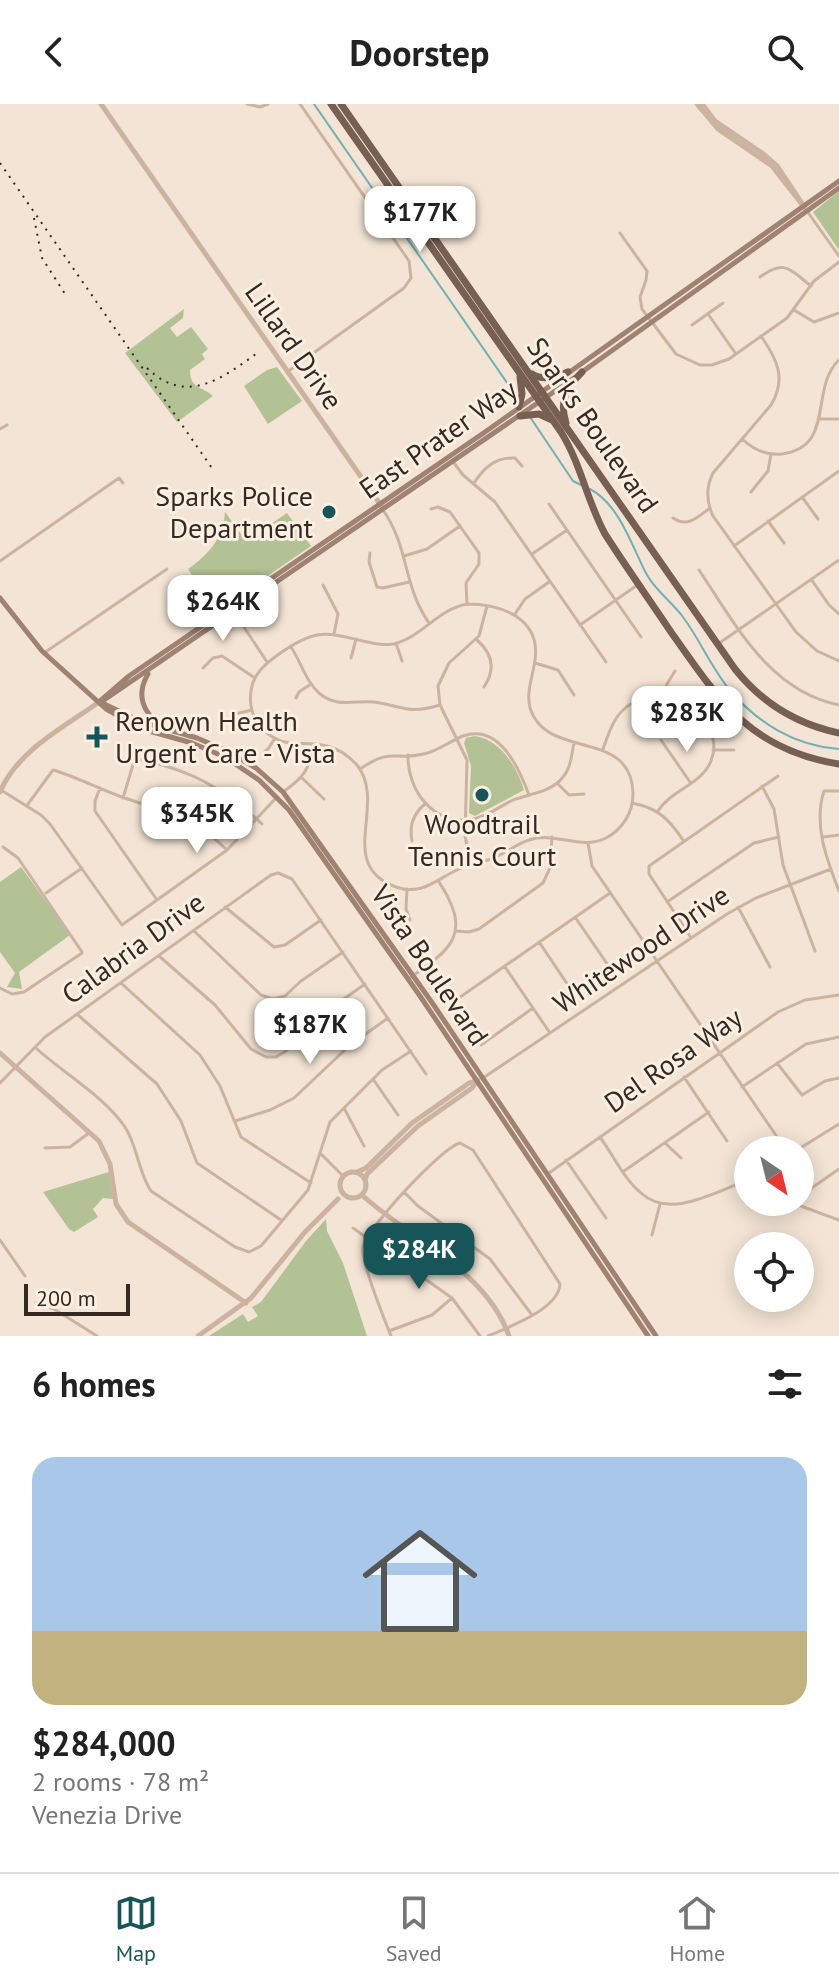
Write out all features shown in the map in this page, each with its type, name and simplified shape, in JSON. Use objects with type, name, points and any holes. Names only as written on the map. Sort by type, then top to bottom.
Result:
[{"type":"main road","name":"Sparks Boulevard","points":[[331,104],[516,368],[568,429],[743,680],[774,707],[801,722],[839,733]]},
{"type":"main road","name":"Sparks Boulevard","points":[[341,104],[527,369],[553,421],[571,447],[605,534],[710,688],[733,714],[760,735],[818,760],[839,764]]},
{"type":"main road","points":[[351,134],[365,145],[400,196],[409,203]]},
{"type":"main road","name":"East Prater Way","points":[[541,396],[582,372],[839,181]]},
{"type":"main road","name":"East Prater Way","points":[[805,209],[839,188]]},
{"type":"main road","points":[[475,309],[501,338],[506,339]]},
{"type":"main road","name":"East Prater Way","points":[[99,702],[129,676],[519,412],[568,372],[650,320]]},
{"type":"main road","points":[[516,368],[522,386],[519,412],[539,414],[553,421]]},
{"type":"main road","points":[[527,369],[539,378],[568,372]]},
{"type":"main road","points":[[568,429],[563,399],[582,372]]},
{"type":"main road","name":"Vista Boulevard","points":[[0,598],[44,653],[106,709],[131,724],[214,752],[280,795],[411,978]]},
{"type":"main road","name":"East Prater Way","points":[[99,702],[120,691],[231,608]]},
{"type":"main road","points":[[154,666],[144,681],[141,697],[151,718],[170,730]]},
{"type":"main road","name":"Vista Boulevard","points":[[99,702],[142,722],[197,738],[227,751],[256,768],[300,813],[648,1336]]},
{"type":"main road","name":"Vista Boulevard","points":[[543,1177],[656,1336]]},
{"type":"street","name":"Lillard Drive","points":[[101,104],[381,506],[397,532],[414,598],[429,623]]},
{"type":"street","points":[[247,104],[260,107],[268,104]]},
{"type":"street","points":[[287,372],[404,288],[412,273],[409,261],[300,104]]},
{"type":"street","points":[[699,104],[722,127],[777,166],[839,256]]},
{"type":"street","points":[[620,233],[645,267],[646,280],[640,301],[650,320],[676,354],[693,363],[712,365],[736,354],[794,310],[811,286],[839,262]]},
{"type":"street","points":[[760,277],[774,267],[785,267],[811,286]]},
{"type":"street","points":[[692,325],[723,303]]},
{"type":"street","points":[[794,310],[814,322],[839,313]]},
{"type":"street","points":[[708,314],[736,354]]},
{"type":"street","points":[[761,336],[777,361],[779,388],[771,405],[711,478],[707,495],[710,508],[803,640],[817,651],[839,661]]},
{"type":"street","points":[[742,439],[754,449],[771,454],[784,454],[801,447],[814,433],[820,419],[824,383],[829,370],[839,360]]},
{"type":"street","points":[[820,419],[839,419]]},
{"type":"street","points":[[0,429],[7,425]]},
{"type":"street","points":[[751,492],[768,471],[771,454]]},
{"type":"street","points":[[474,483],[483,471],[497,461],[515,458],[522,466]]},
{"type":"street","points":[[451,459],[463,475],[495,502],[606,662]]},
{"type":"street","points":[[734,546],[838,474]]},
{"type":"street","points":[[0,561],[119,478],[123,483]]},
{"type":"street","points":[[802,497],[818,519]]},
{"type":"street","points":[[549,504],[641,637]]},
{"type":"street","points":[[673,518],[683,523],[690,522],[710,508]]},
{"type":"street","points":[[431,509],[447,510],[480,557],[466,583],[467,604]]},
{"type":"street","points":[[768,521],[784,543]]},
{"type":"street","points":[[404,556],[427,549],[460,526]]},
{"type":"street","points":[[532,554],[567,530]]},
{"type":"street","points":[[370,553],[369,562],[377,587],[409,582]]},
{"type":"street","points":[[718,644],[839,560]]},
{"type":"street","points":[[44,653],[167,569]]},
{"type":"street","points":[[699,570],[765,664],[782,680],[811,697],[839,705]]},
{"type":"street","points":[[811,579],[839,614]]},
{"type":"street","points":[[515,614],[525,599],[550,581]]},
{"type":"street","points":[[323,585],[338,614],[334,634]]},
{"type":"street","points":[[580,625],[638,585]]},
{"type":"street","points":[[467,604],[515,614],[528,627],[534,638],[535,663],[529,695],[533,714],[550,734],[603,749],[614,756],[627,771],[632,784],[632,803],[625,822],[606,838],[588,843],[552,837],[529,840],[499,856],[458,869],[439,882],[420,889],[407,889],[382,879],[367,859],[363,838],[369,795],[360,769],[339,750],[275,738],[260,726],[252,710],[250,693],[255,678],[267,662],[311,635],[334,634],[382,645],[396,643],[450,610],[467,604]]},
{"type":"street","points":[[471,865],[465,836],[467,760],[440,705],[438,686],[445,668],[477,640],[484,625],[487,606]]},
{"type":"street","points":[[231,608],[267,662]]},
{"type":"street","points":[[351,658],[356,639]]},
{"type":"street","points":[[477,640],[487,649],[491,661],[484,687]]},
{"type":"street","points":[[396,643],[402,661]]},
{"type":"street","points":[[291,646],[311,684],[322,696],[334,702],[372,702],[411,711],[440,705]]},
{"type":"street","points":[[203,668],[213,658],[222,656],[255,678]]},
{"type":"street","points":[[535,663],[558,670],[574,695]]},
{"type":"street","points":[[665,697],[667,684],[675,671]]},
{"type":"street","points":[[296,698],[311,684]]},
{"type":"street","points":[[603,749],[615,721],[627,706],[644,698],[665,697],[684,703],[696,712],[709,732],[713,750],[706,770],[658,811]]},
{"type":"street","name":"East Prater Way","points":[[0,791],[7,776],[23,758],[99,702]]},
{"type":"street","points":[[372,702],[372,712]]},
{"type":"street","points":[[235,714],[252,710]]},
{"type":"street","points":[[360,769],[380,756],[425,754],[457,738],[477,733],[497,741],[518,768],[529,795]]},
{"type":"street","points":[[263,753],[275,738]]},
{"type":"street","points":[[661,740],[690,782]]},
{"type":"street","points":[[408,755],[410,779],[425,804],[438,814],[466,820],[480,818],[557,783],[569,767],[574,742]]},
{"type":"street","points":[[0,791],[46,819],[122,925],[227,850],[255,818],[302,778],[310,764],[312,744]]},
{"type":"street","points":[[713,750],[734,750]]},
{"type":"street","points":[[123,798],[135,758],[175,767],[197,776],[226,793],[262,824]]},
{"type":"street","points":[[27,806],[53,770],[123,798],[179,815],[227,850]]},
{"type":"street","points":[[691,937],[648,868],[683,840],[778,776]]},
{"type":"street","points":[[302,778],[324,799]]},
{"type":"street","points":[[557,783],[569,795],[577,797],[584,794]]},
{"type":"street","points":[[762,786],[774,809],[783,865],[815,951]]},
{"type":"street","points":[[100,788],[95,811],[157,900]]},
{"type":"street","points":[[839,791],[824,790],[821,816],[822,838],[839,891]]},
{"type":"street","points":[[632,803],[658,811],[683,840]]},
{"type":"street","points":[[412,841],[410,833],[415,815],[425,804]]},
{"type":"street","points":[[169,835],[179,815]]},
{"type":"street","points":[[822,838],[839,835]]},
{"type":"street","points":[[455,931],[479,929],[540,886],[550,868],[552,837]]},
{"type":"street","points":[[667,902],[754,843],[779,837]]},
{"type":"street","points":[[588,843],[590,862],[776,1136]]},
{"type":"street","points":[[0,988],[19,994],[30,990],[83,952],[16,856],[2,847]]},
{"type":"street","points":[[44,895],[82,868]]},
{"type":"street","name":"Whitewood Drive","points":[[480,1080],[738,907],[831,869]]},
{"type":"street","name":"Calabria Drive","points":[[0,1083],[35,1047],[77,1014],[271,875],[283,873],[292,879],[321,920]]},
{"type":"street","points":[[411,978],[444,953],[455,931],[453,904],[439,882]]},
{"type":"street","points":[[407,889],[406,909],[410,920]]},
{"type":"street","points":[[453,1002],[610,893]]},
{"type":"street","points":[[225,907],[274,947],[285,945],[321,920],[426,1074]]},
{"type":"street","points":[[738,907],[770,967]]},
{"type":"street","points":[[575,917],[610,968]]},
{"type":"street","points":[[194,931],[261,995],[271,999],[285,996],[343,952]]},
{"type":"street","points":[[539,942],[574,994]]},
{"type":"street","points":[[159,956],[215,1005],[251,1049],[266,1057],[276,1057],[286,1051],[321,1015],[365,984]]},
{"type":"street","points":[[504,966],[550,1033]]},
{"type":"street","points":[[121,983],[200,1055],[220,1086],[233,1122],[245,1140],[311,1183]]},
{"type":"street","points":[[6,999],[9,993]]},
{"type":"street","name":"Del Rosa Way","points":[[543,1177],[786,1007],[815,997],[839,995]]},
{"type":"street","points":[[481,1045],[533,1008]]},
{"type":"street","points":[[77,1014],[157,1084],[181,1121],[197,1163],[281,1220]]},
{"type":"street","points":[[233,1122],[294,1098],[349,1046],[388,1018]]},
{"type":"street","points":[[742,1087],[806,1044],[839,1037]]},
{"type":"street","points":[[35,1047],[119,1119],[133,1141],[151,1191],[235,1247],[251,1252],[261,1246],[303,1197],[311,1183],[330,1122],[373,1079],[411,1051]]},
{"type":"street","points":[[0,1053],[90,1131],[108,1157],[115,1198],[125,1220],[246,1303]]},
{"type":"street","points":[[777,1063],[802,1095],[825,1081],[839,1078]]},
{"type":"street","points":[[684,1077],[727,1141]]},
{"type":"street","points":[[373,1079],[398,1115]]},
{"type":"street","points":[[198,1336],[246,1303],[309,1227],[338,1199],[343,1176],[366,1168],[418,1117],[469,1083],[480,1080]]},
{"type":"street","points":[[338,1199],[362,1195],[366,1175],[418,1126],[480,1080]]},
{"type":"street","points":[[344,1108],[364,1146]]},
{"type":"street","points":[[624,1171],[709,1112]]},
{"type":"street","points":[[814,1139],[839,1124]]},
{"type":"street","points":[[45,1148],[70,1147],[90,1131]]},
{"type":"street","points":[[599,1136],[641,1194],[660,1204],[684,1203],[734,1185]]},
{"type":"street","points":[[391,1336],[362,1248],[404,1192],[445,1149],[460,1143],[473,1150],[560,1285],[555,1299],[532,1315],[488,1336]]},
{"type":"street","points":[[665,1143],[681,1158]]},
{"type":"street","points":[[320,1153],[343,1176]]},
{"type":"street","points":[[566,1160],[606,1218]]},
{"type":"street","points":[[814,1187],[839,1169]]},
{"type":"street","points":[[357,1172],[365,1180]]},
{"type":"street","points":[[341,1190],[347,1197]]},
{"type":"street","points":[[404,1192],[418,1206],[490,1259],[532,1315]]},
{"type":"street","points":[[362,1195],[385,1216],[473,1281],[509,1336]]},
{"type":"street","points":[[652,1235],[660,1204]]},
{"type":"street","points":[[814,1209],[839,1220]]},
{"type":"street","points":[[353,1228],[452,1298],[480,1336]]},
{"type":"street","points":[[0,1240],[2,1248],[25,1276]]},
{"type":"street","points":[[389,1331],[432,1315],[452,1298]]},
{"type":"street","points":[[36,1303],[54,1309],[97,1336]]},
{"type":"green space","points":[[839,191],[839,250],[813,212]]},
{"type":"green space","points":[[184,309],[183,318],[170,328],[177,337],[191,327],[208,349],[202,354],[205,359],[190,370],[194,384],[213,396],[177,422],[125,353]]},
{"type":"green space","points":[[277,367],[302,401],[268,424],[244,386]]},
{"type":"green space","points":[[225,512],[246,541],[287,513],[311,546],[216,612],[188,569],[214,545]]},
{"type":"green space","points":[[475,736],[493,743],[507,756],[524,790],[475,816],[469,813],[471,766],[464,743],[466,738]]},
{"type":"green space","points":[[21,867],[70,935],[19,972],[22,989],[7,987],[15,973],[0,952],[0,882]]},
{"type":"green space","points":[[109,1172],[113,1199],[103,1198],[93,1209],[98,1217],[74,1232],[69,1229],[43,1192]]},
{"type":"green space","points":[[326,1219],[327,1231],[343,1263],[367,1336],[209,1336],[243,1314],[248,1322],[258,1316],[252,1307],[261,1302]]},
{"type":"waterway","points":[[314,104],[517,397]]},
{"type":"waterway","points":[[530,417],[573,481],[581,485]]},
{"type":"waterway","points":[[590,489],[617,516],[651,581],[683,617],[723,681],[740,701],[765,722],[792,738],[839,749]]},
{"type":"railway","points":[[0,163],[214,471]]},
{"type":"railway","points":[[34,218],[42,258],[67,297]]},
{"type":"railway","points":[[147,368],[162,380],[191,387],[219,378],[260,351]]},
{"type":"place","name":"Sparks Police Department","points":[[329,512]]},
{"type":"place","name":"Renown Health Urgent Care - Vista","points":[[97,737]]},
{"type":"place","name":"Woodtrail Tennis Court","points":[[482,795]]}]
